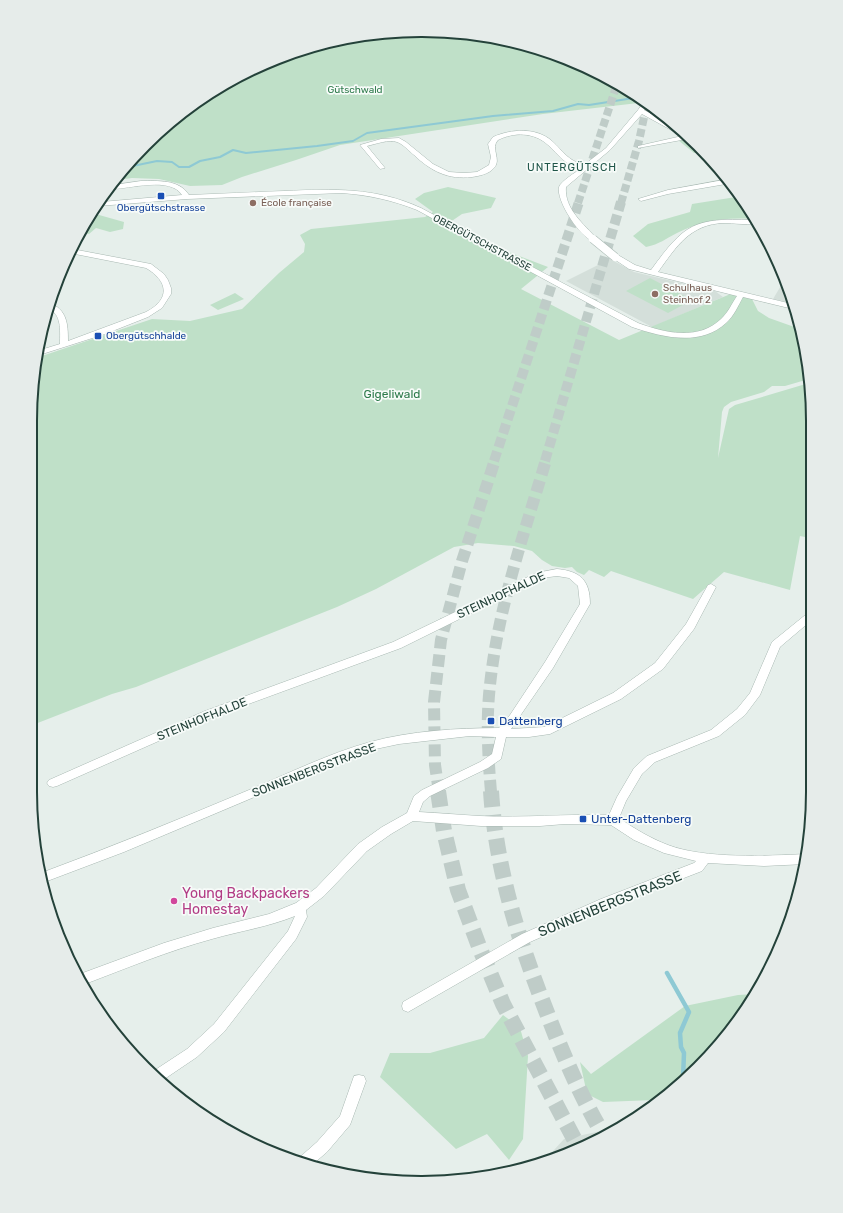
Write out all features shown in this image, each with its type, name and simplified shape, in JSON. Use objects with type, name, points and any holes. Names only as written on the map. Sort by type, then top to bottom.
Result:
[{"type":"street","points":[[643,107],[608,149],[565,183],[562,191],[577,222],[593,239],[615,257],[632,267],[788,306]]},
{"type":"street","points":[[641,111],[667,126]]},
{"type":"street","points":[[382,168],[363,145],[393,140],[401,141],[437,171],[453,175],[469,175],[483,172],[493,166],[492,142],[502,136],[516,133],[531,134],[543,138],[550,142],[566,160],[585,168]]},
{"type":"street","points":[[640,147],[681,138]]},
{"type":"street","points":[[116,186],[155,182],[177,188],[185,193],[186,197]]},
{"type":"street","points":[[641,199],[668,192],[723,182]]},
{"type":"street","name":"OBERGÜTSCHSTRASSE","points":[[105,204],[186,197],[342,191],[388,196],[405,202],[635,325],[665,334],[679,335],[699,333],[713,329],[725,320],[741,294]]},
{"type":"street","points":[[653,273],[673,245],[687,232],[701,225],[723,221],[750,222]]},
{"type":"street","points":[[43,352],[108,330],[152,311],[161,304],[166,296],[168,289],[167,282],[158,271],[148,266],[76,252]]},
{"type":"street","points":[[54,308],[59,311],[62,317],[65,328],[64,344]]},
{"type":"street","name":"STEINHOFHALDE","points":[[53,783],[209,714],[397,645],[539,574],[548,572],[566,572],[577,578],[584,586],[586,595],[585,604],[546,669],[502,732]]},
{"type":"street","points":[[412,816],[418,799],[426,793],[492,761],[496,756],[502,732],[529,734],[546,731],[617,696],[659,666],[690,626],[711,587]]},
{"type":"street","points":[[86,978],[139,956],[214,932],[278,916],[299,908],[314,899],[349,860],[384,831],[412,816],[481,821],[540,821],[565,819],[614,820],[621,800],[638,771],[651,759],[715,733],[741,712],[756,695],[776,645],[806,620]]},
{"type":"street","name":"SONNENBERGSTRASSE","points":[[46,876],[120,849],[324,763],[370,746],[399,740],[470,732],[502,732]]},
{"type":"street","name":"SONNENBERGSTRASSE","points":[[614,820],[638,837],[668,850],[705,858],[764,861],[800,859]]},
{"type":"street","name":"SONNENBERGSTRASSE","points":[[408,1006],[526,938],[605,903],[698,867],[705,858]]},
{"type":"street","points":[[161,1074],[192,1053],[219,1028],[292,935],[301,917],[299,908]]},
{"type":"street","points":[[308,1159],[322,1147],[345,1120],[359,1081]]},
{"type":"shaded area","name":"Schulhaus Steinhof 2","points":[[610,259],[634,272],[715,291],[723,297],[652,327],[566,281]]},
{"type":"shaded area","points":[[781,285],[787,302],[773,299]]},
{"type":"shaded area","points":[[601,1131],[569,1147],[550,1154],[564,1139]]},
{"type":"green space","name":"Gütschwald","points":[[422,37],[472,40],[497,44],[545,57],[569,66],[614,89],[637,103],[543,114],[340,145],[222,185],[190,186],[159,179],[123,179],[168,132],[187,116],[229,89],[274,66],[298,57],[346,44],[371,40]]},
{"type":"green space","points":[[682,139],[696,153],[694,153],[678,140]]},
{"type":"green space","name":"Gigeliwald","points":[[448,187],[496,198],[491,208],[462,214],[443,227],[548,267],[521,289],[619,340],[733,293],[752,299],[758,311],[769,318],[794,327],[799,346],[804,381],[785,386],[772,386],[764,392],[731,402],[724,407],[722,412],[718,458],[729,409],[735,405],[804,384],[806,422],[806,537],[800,536],[790,590],[724,572],[693,599],[611,571],[604,577],[589,570],[584,575],[577,572],[572,567],[565,568],[552,566],[532,551],[514,546],[478,543],[454,547],[376,589],[337,607],[136,687],[112,694],[37,723],[37,422],[42,356],[152,319],[190,321],[242,309],[279,273],[304,252],[305,244],[300,235],[311,229],[425,217],[433,212],[415,199],[424,193]]},
{"type":"green space","points":[[734,197],[748,219],[723,219],[695,225],[659,243],[646,247],[633,236],[648,224],[690,212],[692,204]]},
{"type":"green space","points":[[98,215],[124,222],[123,229],[110,232],[96,228],[89,234],[87,234]]},
{"type":"green space","points":[[650,278],[692,300],[668,313],[626,291]]},
{"type":"green space","points":[[235,293],[244,299],[218,310],[210,305]]},
{"type":"green space","points":[[748,994],[727,1026],[711,1045],[675,1081],[651,1100],[603,1102],[587,1094],[580,1062],[591,1074],[685,1006]]},
{"type":"green space","points":[[503,1015],[520,1028],[528,1056],[523,1139],[509,1160],[487,1134],[456,1149],[380,1077],[390,1053],[430,1053],[484,1038]]},
{"type":"waterway","points":[[134,166],[157,161],[172,162],[179,167],[189,167],[200,161],[220,157],[233,150],[246,153],[317,146],[353,141],[367,133],[493,116],[553,111],[578,104],[589,105],[630,99]]},
{"type":"waterway","points":[[667,973],[689,1012],[680,1033],[681,1047],[684,1053],[683,1073]]},
{"type":"tunnel","points":[[578,203],[615,90]]},
{"type":"tunnel","points":[[621,203],[639,141],[646,109]]},
{"type":"tunnel","points":[[494,461],[579,202]]},
{"type":"tunnel","points":[[545,461],[621,202]]},
{"type":"tunnel","points":[[439,792],[435,765],[434,702],[441,640],[462,561],[495,460]]},
{"type":"tunnel","points":[[491,792],[488,752],[488,725],[490,685],[494,656],[505,599],[546,460]]},
{"type":"tunnel","points":[[438,791],[444,831],[458,890],[480,949],[503,1004],[577,1143]]},
{"type":"tunnel","points":[[491,791],[503,876],[518,931],[536,985],[566,1060],[580,1091],[601,1131]]},
{"type":"place","name":"Obergütschstrasse","points":[[161,196]]},
{"type":"place","name":"École française","points":[[253,203]]},
{"type":"place","name":"Schulhaus Steinhof 2","points":[[655,294]]},
{"type":"place","name":"Obergütschhalde","points":[[98,336]]},
{"type":"place","name":"Dattenberg","points":[[491,721]]},
{"type":"place","name":"Unter-Dattenberg","points":[[583,819]]},
{"type":"place","name":"Young Backpackers Homestay","points":[[174,901]]},
{"type":"district","name":"UNTERGÜTSCH","points":[[572,167]]}]
